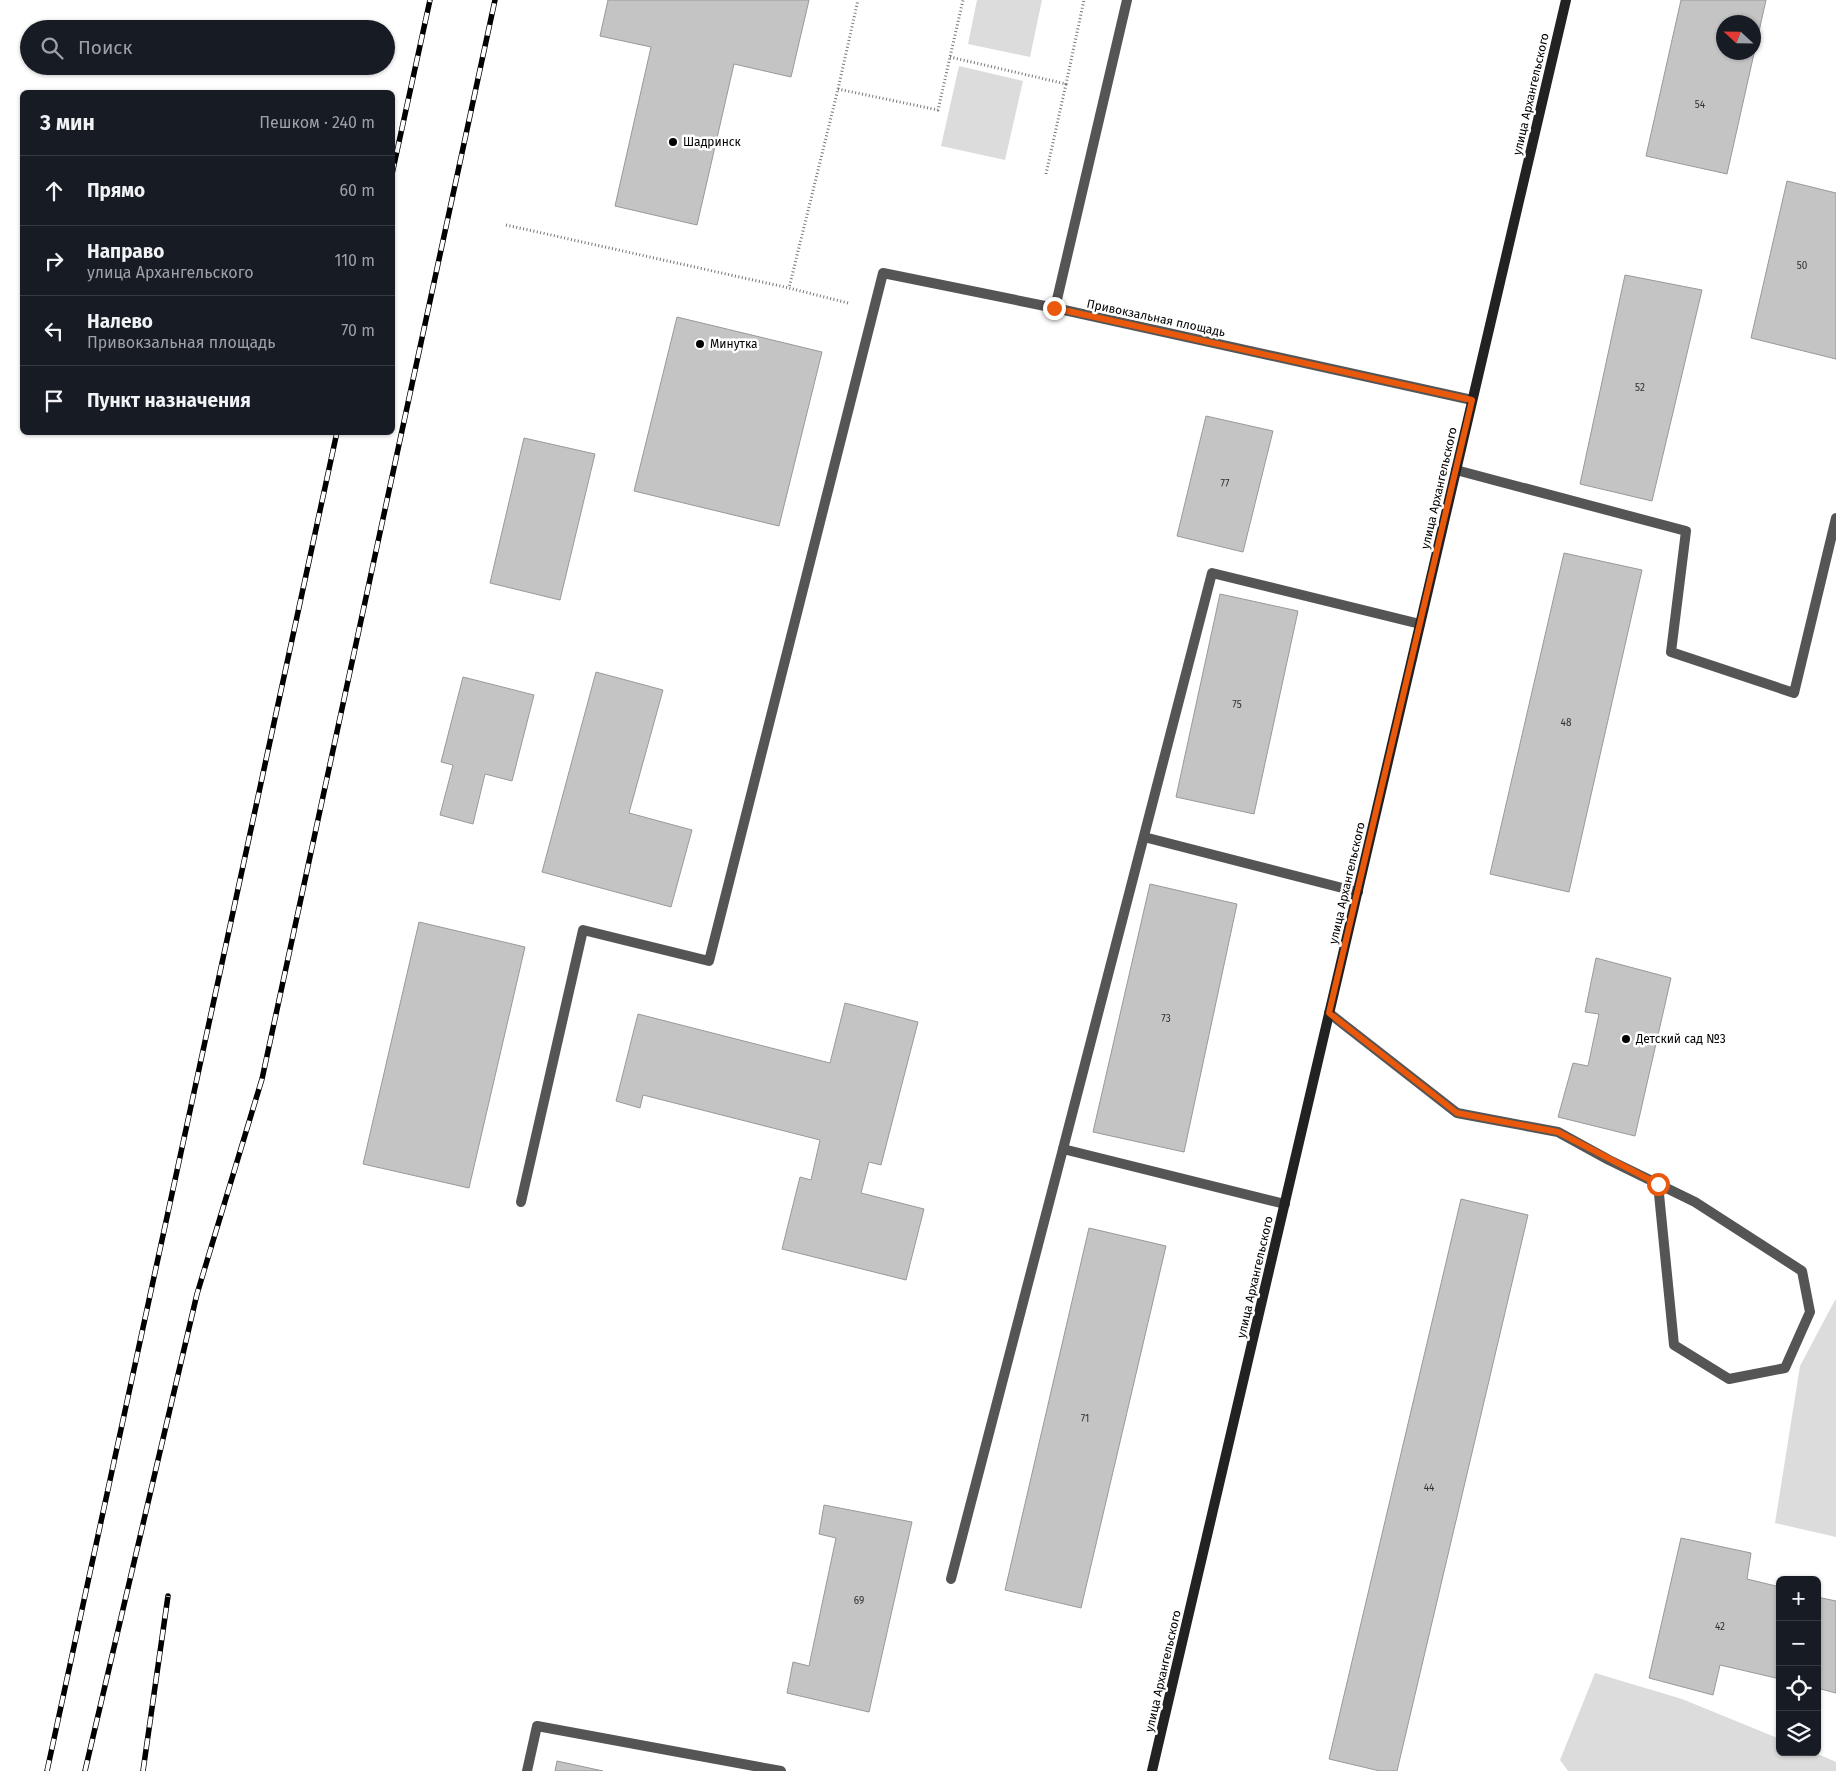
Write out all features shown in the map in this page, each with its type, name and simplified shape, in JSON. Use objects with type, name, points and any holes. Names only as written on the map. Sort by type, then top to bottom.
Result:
[{"type":"street","points":[[1054,308],[1127,0]]},
{"type":"street","name":"улица Архангельского","points":[[1152,1771],[1566,0]]},
{"type":"street","name":"Привокзальная площадь","points":[[874,310],[883,273],[1054,308],[1472,400]]},
{"type":"street","points":[[521,1202],[583,930],[709,961],[874,310]]},
{"type":"street","points":[[1456,470],[1686,532],[1671,652],[1794,693],[1836,518]]},
{"type":"street","points":[[951,1579],[1212,573],[1420,624]]},
{"type":"street","points":[[1144,837],[1358,892]]},
{"type":"street","points":[[1329,1013],[1457,1113],[1558,1132],[1695,1202],[1802,1271],[1810,1312],[1785,1368],[1729,1379],[1674,1345],[1658,1184]]},
{"type":"street","points":[[1063,1149],[1285,1204]]},
{"type":"street","points":[[527,1771],[537,1726],[781,1771]]},
{"type":"path","points":[[790,288],[858,0]]},
{"type":"path","points":[[838,89],[938,110],[963,0]]},
{"type":"path","points":[[1046,174],[1084,0]]},
{"type":"path","points":[[950,57],[1066,84]]},
{"type":"path","points":[[506,224],[790,288],[874,310]]},
{"type":"shaded area","points":[[977,0],[1042,0],[1030,57],[968,44]]},
{"type":"shaded area","points":[[959,66],[1023,81],[1005,160],[941,146]]},
{"type":"shaded area","points":[[1835,1300],[1836,1537],[1775,1523],[1800,1366]]},
{"type":"shaded area","points":[[1595,1673],[1682,1699],[1776,1737],[1776,1756],[1821,1755],[1836,1762],[1836,1771],[1568,1771],[1560,1760]]},
{"type":"building","name":"Шадринск","points":[[608,0],[809,0],[791,77],[734,64],[697,225],[615,206],[651,47],[600,36]]},
{"type":"building","points":[[1681,0],[1766,0],[1761,22],[1761,15],[1716,15],[1716,60],[1753,60],[1727,174],[1646,156]]},
{"type":"building","points":[[1787,181],[1836,193],[1836,359],[1751,338]]},
{"type":"building","points":[[1625,275],[1702,290],[1652,501],[1580,484]]},
{"type":"building","points":[[677,317],[822,352],[779,526],[634,491]]},
{"type":"building","points":[[1206,416],[1273,431],[1243,552],[1177,536]]},
{"type":"building","points":[[524,438],[595,454],[560,600],[490,583]]},
{"type":"building","points":[[1564,553],[1642,570],[1569,892],[1490,874]]},
{"type":"building","points":[[1220,594],[1298,611],[1254,814],[1176,797]]},
{"type":"building","points":[[596,672],[663,690],[629,813],[692,830],[671,907],[542,872]]},
{"type":"building","points":[[463,677],[534,695],[512,781],[485,774],[473,824],[440,815],[453,765],[441,762]]},
{"type":"building","points":[[1150,884],[1237,904],[1184,1152],[1093,1132]]},
{"type":"building","points":[[419,922],[525,947],[469,1188],[363,1164]]},
{"type":"building","name":"Детский сад №3","points":[[1596,958],[1671,978],[1635,1136],[1558,1117],[1573,1063],[1588,1066],[1599,1014],[1585,1012]]},
{"type":"building","points":[[845,1003],[918,1022],[881,1165],[869,1162],[861,1193],[924,1209],[906,1280],[782,1249],[800,1177],[811,1180],[820,1140],[643,1095],[640,1108],[616,1101],[638,1014],[830,1063]]},
{"type":"building","points":[[1461,1199],[1528,1215],[1397,1771],[1380,1771],[1329,1759]]},
{"type":"building","points":[[1089,1228],[1166,1246],[1081,1608],[1005,1590]]},
{"type":"building","points":[[824,1505],[912,1522],[869,1712],[787,1693],[793,1662],[809,1666],[836,1538],[819,1534]]},
{"type":"building","points":[[1681,1538],[1751,1553],[1747,1579],[1776,1586],[1776,1678],[1720,1665],[1713,1695],[1649,1678]]},
{"type":"building","points":[[1821,1598],[1836,1601],[1836,1693],[1821,1689]]},
{"type":"building","points":[[557,1761],[603,1771],[555,1771]]},
{"type":"railway","points":[[395,160],[430,0]]},
{"type":"railway","points":[[85,1771],[197,1294],[262,1079],[495,0]]},
{"type":"railway","points":[[47,1771],[336,435]]},
{"type":"railway","points":[[143,1771],[168,1596]]},
{"type":"place","name":"Шадринск","points":[[673,142]]},
{"type":"place","name":"Минутка","points":[[700,344]]},
{"type":"place","name":"Детский сад №3","points":[[1626,1039]]},
{"type":"route","points":[[1054,308],[1472,400],[1329,1013],[1457,1113],[1558,1132],[1658,1184]]}]
